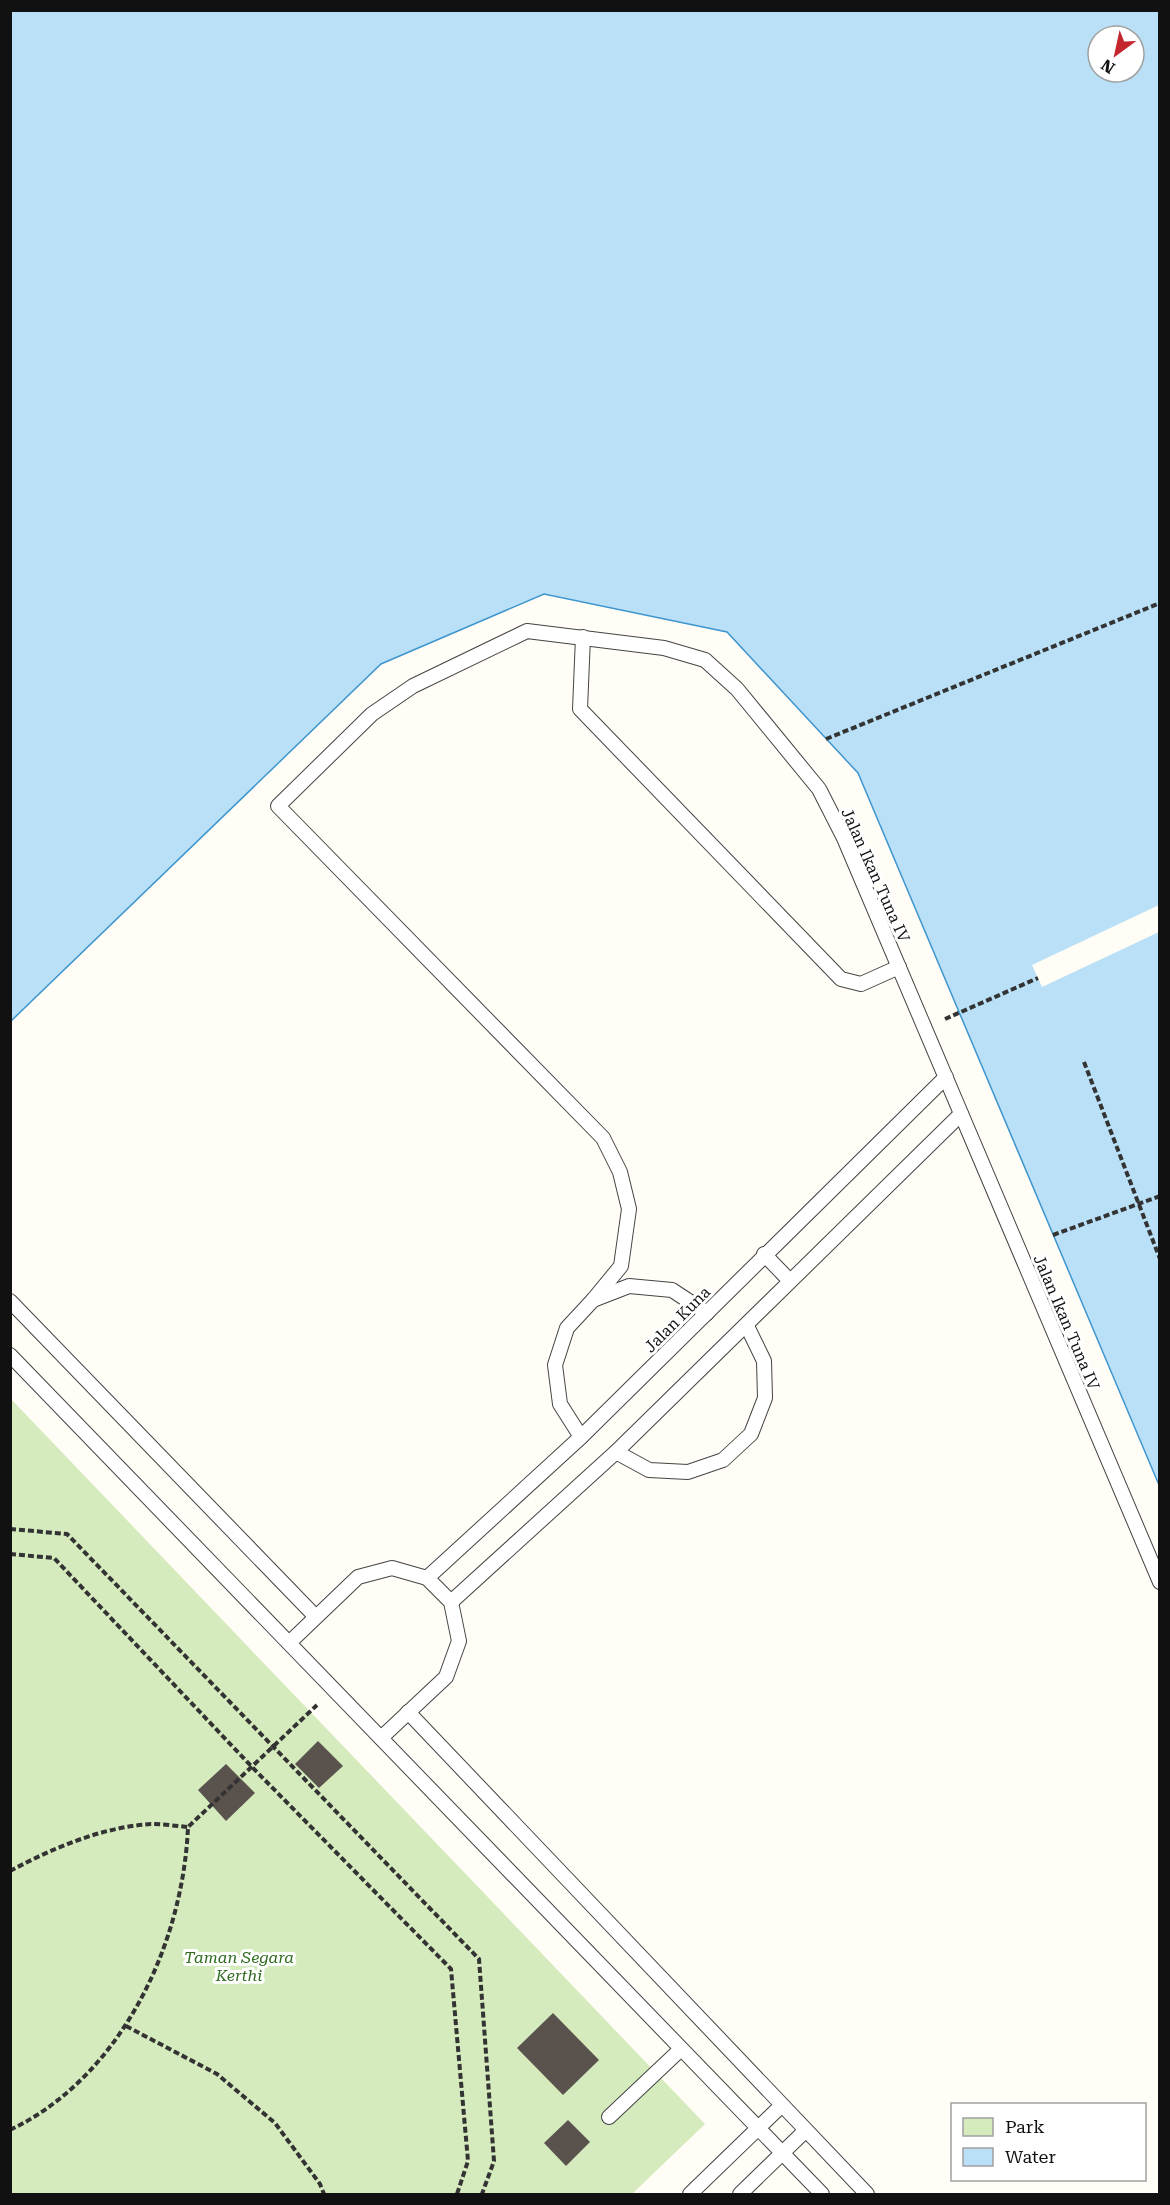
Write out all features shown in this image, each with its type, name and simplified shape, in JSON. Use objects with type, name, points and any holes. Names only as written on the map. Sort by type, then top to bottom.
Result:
[{"type":"lane","name":"Jalan Ikan Tuna IV","points":[[593,1300],[621,1266],[629,1209],[620,1172],[603,1138],[278,806],[372,714],[413,686],[527,631],[664,648],[705,660],[737,689],[819,789],[844,838],[1160,1582]]},
{"type":"lane","points":[[582,637],[580,709],[841,979],[861,984],[899,967]]},
{"type":"lane","name":"Jalan Kuna","points":[[427,1578],[581,1437],[946,1077]]},
{"type":"lane","points":[[451,1602],[616,1452],[961,1114]]},
{"type":"lane","points":[[764,1254],[789,1280]]},
{"type":"lane","points":[[581,1437],[560,1404],[555,1365],[567,1328],[593,1300],[629,1286],[672,1290],[707,1313]]},
{"type":"lane","points":[[10,1301],[315,1616]]},
{"type":"lane","points":[[616,1452],[649,1470],[688,1472],[723,1460],[751,1434],[765,1398],[764,1361],[747,1326]]},
{"type":"lane","points":[[10,1355],[822,2194]]},
{"type":"lane","points":[[289,1643],[358,1577],[392,1568],[427,1578],[451,1602],[459,1641],[446,1677],[381,1738]]},
{"type":"lane","points":[[408,1712],[867,2194]]},
{"type":"lane","points":[[609,2117],[681,2049]]},
{"type":"lane","points":[[690,2194],[781,2106]]},
{"type":"lane","points":[[740,2194],[806,2131]]},
{"type":"path","points":[[826,739],[1160,603]]},
{"type":"path","points":[[954,1015],[1038,978]]},
{"type":"path","points":[[1084,1062],[1160,1259]]},
{"type":"path","points":[[1053,1235],[1160,1196]]},
{"type":"path","points":[[10,1528],[67,1534],[479,1959],[494,2161],[482,2194]]},
{"type":"path","points":[[10,1554],[54,1558],[252,1767],[451,1969],[468,2161],[457,2194]]},
{"type":"path","points":[[10,2130],[32,2119],[78,2083],[126,2026],[146,1994],[171,1928],[187,1867],[188,1827],[333,1689]]},
{"type":"path","points":[[10,1871],[43,1854],[97,1834],[152,1824],[188,1827]]},
{"type":"path","points":[[126,2026],[217,2074],[275,2123],[320,2184],[324,2194]]},
{"type":"green space","name":"Taman Segara Kerthi","points":[[10,1398],[705,2124],[632,2194],[11,2194]]},
{"type":"water","points":[[11,11],[1159,11],[1159,1485],[858,773],[727,632],[544,594],[381,664],[11,1021]]},
{"type":"pier","points":[[1159,905],[1159,932],[1042,987],[1032,965]]},
{"type":"building","points":[[318,1741],[343,1766],[319,1788],[295,1764]]},
{"type":"building","points":[[226,1764],[255,1793],[226,1821],[198,1790]]},
{"type":"building","points":[[553,2013],[599,2060],[563,2095],[517,2048]]},
{"type":"building","points":[[568,2120],[590,2142],[566,2166],[544,2143]]}]
